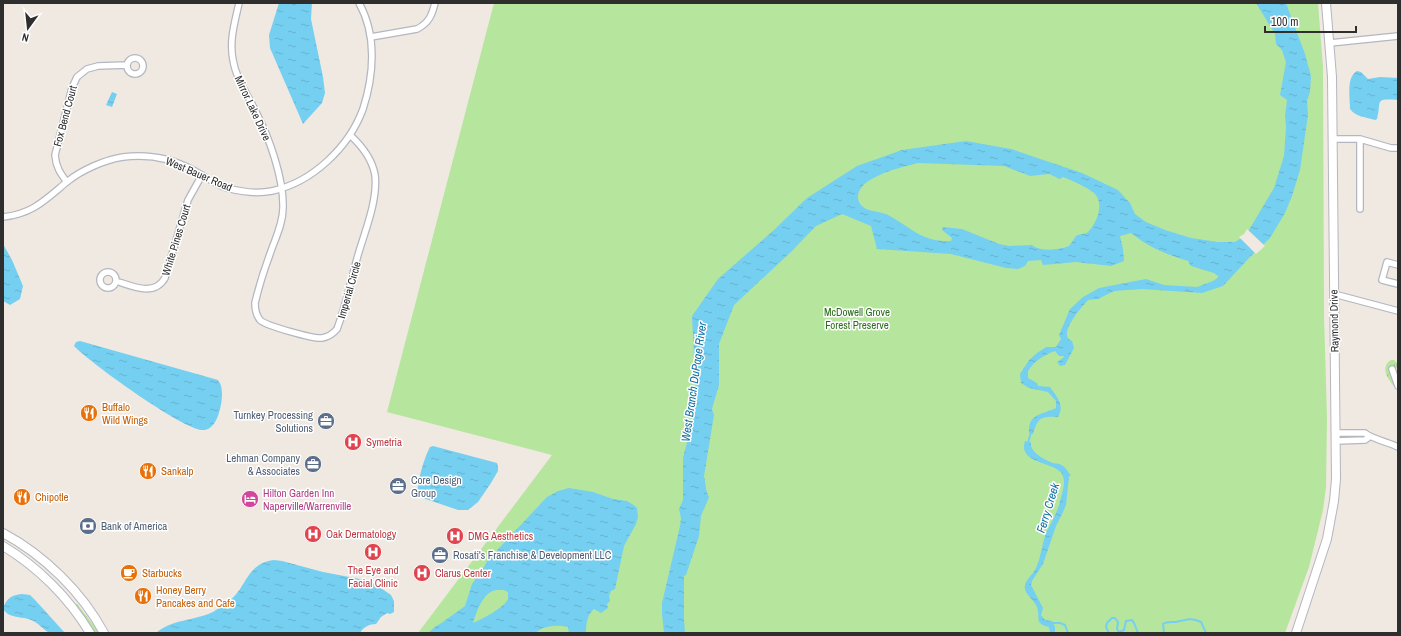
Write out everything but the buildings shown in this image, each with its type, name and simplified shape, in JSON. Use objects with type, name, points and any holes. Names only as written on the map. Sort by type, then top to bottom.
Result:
[{"type":"street","name":"Mirror Lake Drive","points":[[239,3],[232,34],[231,48],[233,60],[240,83],[268,138],[282,188]]},
{"type":"street","name":"West Bauer Road","points":[[3,216],[18,214],[37,207],[80,173],[105,162],[138,156],[166,159],[182,165],[226,188],[246,192],[268,191],[282,188],[297,182],[317,169],[333,155],[350,135],[362,111],[371,74],[371,37],[359,3]]},
{"type":"street","points":[[371,37],[418,29],[429,19],[435,3]]},
{"type":"street","name":"Raymond Drive","points":[[1296,633],[1321,559],[1330,524],[1336,478],[1330,43],[1326,3]]},
{"type":"street","points":[[1330,43],[1398,36]]},
{"type":"street","name":"Fox Bend Court","points":[[67,182],[59,172],[55,155],[74,82],[82,73],[92,67],[104,65],[127,65]]},
{"type":"street","name":"Imperial Circle","points":[[282,188],[283,208],[281,224],[254,303],[255,310],[260,320],[268,325],[314,338],[327,337],[335,331],[340,320],[375,194],[375,174],[372,165],[364,149],[350,135]]},
{"type":"street","points":[[1332,139],[1360,139],[1391,148],[1398,148]]},
{"type":"street","points":[[1360,139],[1360,209]]},
{"type":"street","name":"White Pines Court","points":[[116,281],[147,289],[158,287],[163,282],[188,200],[202,175]]},
{"type":"street","points":[[1398,265],[1387,262],[1382,280],[1398,284]]},
{"type":"street","points":[[1334,294],[1398,310]]},
{"type":"street","points":[[1392,369],[1398,386]]},
{"type":"street","points":[[1336,437],[1366,440],[1369,437],[1378,438],[1398,446]]},
{"type":"street","points":[[3,533],[27,548],[58,573],[78,595],[104,633]]},
{"type":"street","points":[[3,546],[20,557],[50,583],[78,614],[90,633]]},
{"type":"green space","name":"McDowell Grove Forest Preserve","points":[[494,3],[1318,3],[1323,67],[1324,315],[1327,418],[1326,487],[1323,510],[1309,567],[1285,633],[418,633],[552,455],[387,412]]},
{"type":"green space","points":[[1394,360],[1398,364],[1398,368],[1394,369],[1398,383],[1398,390],[1389,380],[1385,371],[1387,363]]},
{"type":"green space","points":[[77,604],[100,633],[94,633],[75,605]]},
{"type":"water","points":[[279,3],[312,3],[311,19],[325,93],[322,103],[303,124],[270,48],[269,35]]},
{"type":"water","points":[[1256,3],[1286,3],[1305,54],[1311,76],[1310,92],[1307,101],[1308,115],[1300,170],[1285,213],[1270,238],[1223,286],[1202,293],[1142,289],[1114,291],[1098,299],[1088,300],[1076,314],[1068,327],[1068,338],[1072,341],[1074,348],[1065,365],[1060,366],[1057,362],[1064,356],[1059,356],[1055,351],[1047,354],[1033,364],[1028,371],[1028,378],[1037,383],[1038,386],[1050,387],[1059,401],[1061,409],[1058,417],[1047,417],[1038,421],[1033,434],[1029,433],[1029,426],[1033,418],[1056,408],[1056,401],[1048,392],[1029,388],[1021,383],[1020,374],[1029,360],[1037,353],[1046,347],[1056,347],[1061,339],[1059,335],[1070,309],[1083,297],[1099,288],[1146,279],[1164,285],[1197,287],[1219,277],[1214,273],[1191,266],[1188,261],[1151,247],[1131,233],[1120,236],[1124,261],[1111,266],[1076,262],[1043,265],[1041,260],[1028,261],[1025,266],[1018,269],[1006,268],[951,254],[877,249],[871,226],[842,214],[816,226],[791,252],[734,305],[719,344],[719,385],[712,409],[714,415],[704,476],[709,497],[701,516],[699,536],[686,575],[684,576],[685,633],[664,633],[662,603],[680,526],[681,518],[679,509],[683,500],[683,458],[695,411],[696,396],[692,316],[718,279],[775,229],[807,198],[857,166],[902,150],[966,141],[1011,149],[1082,173],[1118,190],[1130,203],[1135,214],[1146,222],[1165,230],[1191,238],[1218,242],[1235,242],[1246,235],[1274,188],[1284,156],[1287,100],[1280,95],[1286,62],[1282,50],[1276,44],[1275,34]],"holes":[[[918,163],[1004,166],[1030,176],[1049,174],[1060,179],[1063,177],[1090,190],[1094,193],[1099,202],[1097,218],[1094,224],[1087,233],[1076,236],[1069,246],[1061,249],[1040,249],[1032,245],[1009,246],[999,244],[962,229],[943,227],[942,230],[952,238],[951,241],[941,241],[924,237],[888,215],[865,208],[858,200],[859,191],[864,184],[872,179],[892,170]]]},
{"type":"water","points":[[1357,71],[1361,72],[1368,79],[1380,77],[1398,78],[1398,100],[1382,100],[1379,105],[1377,119],[1375,120],[1358,115],[1350,109],[1350,83],[1351,78]]},
{"type":"water","points":[[112,92],[117,94],[112,107],[106,105]]},
{"type":"water","points":[[3,244],[12,260],[23,286],[20,299],[10,305],[3,301]]},
{"type":"water","points":[[80,341],[218,380],[222,390],[222,398],[217,419],[213,425],[204,430],[194,428],[159,409],[83,354],[74,346],[76,342]]},
{"type":"water","points":[[1025,441],[1031,442],[1032,449],[1042,458],[1062,465],[1071,476],[1069,476],[1066,505],[1056,526],[1043,564],[1031,585],[1043,608],[1041,615],[1045,620],[1052,621],[1055,627],[1055,633],[1050,633],[1049,627],[1039,622],[1037,607],[1025,589],[1025,583],[1035,571],[1046,533],[1058,509],[1064,481],[1062,474],[1058,470],[1038,462],[1027,454],[1024,449]]},
{"type":"water","points":[[433,446],[497,463],[498,471],[491,483],[478,502],[468,510],[458,510],[418,495],[418,484],[423,463],[430,447]]},
{"type":"water","points":[[569,488],[593,492],[613,499],[627,501],[637,508],[638,517],[636,524],[624,546],[615,589],[611,591],[609,596],[610,601],[607,604],[608,608],[601,613],[594,609],[592,611],[587,620],[586,633],[569,633],[568,627],[550,626],[535,633],[428,633],[465,606],[472,584],[487,561],[547,497],[558,491]],"holes":[[[504,590],[508,592],[508,599],[506,602],[492,613],[473,623],[484,598],[492,591]]]},
{"type":"water","points":[[274,560],[323,572],[365,580],[375,584],[391,595],[394,601],[394,612],[390,614],[387,613],[381,617],[376,624],[367,626],[360,633],[156,633],[169,625],[213,612],[235,596],[257,566]]},
{"type":"water","points":[[22,594],[30,595],[65,633],[50,633],[34,621],[12,616],[3,609],[4,605],[12,596]]},
{"type":"pier","points":[[1247,229],[1265,246],[1256,254],[1239,237],[1244,234]]},
{"type":"waterway","name":"Ferry Creek","points":[[1028,443],[1031,432]]},
{"type":"waterway","points":[[1109,633],[1106,627],[1107,623],[1112,618],[1115,618],[1118,622],[1117,629],[1119,632],[1124,630],[1126,621],[1132,620],[1138,633]]},
{"type":"waterway","points":[[1164,633],[1163,624],[1191,619],[1201,622],[1206,633]]},
{"type":"waterway","points":[[1052,623],[1060,623],[1065,625],[1068,633]]},
{"type":"place","name":"Buffalo Wild Wings","points":[[89,413]]},
{"type":"place","name":"Turnkey Processing Solutions","points":[[326,421]]},
{"type":"place","name":"Symetria","points":[[353,442]]},
{"type":"place","name":"Lehman Company & Associates","points":[[313,464]]},
{"type":"place","name":"Sankalp","points":[[148,471]]},
{"type":"place","name":"Core Design Group","points":[[398,486]]},
{"type":"place","name":"Chipotle","points":[[22,497]]},
{"type":"place","name":"Hilton Garden Inn Naperville/Warrenville","points":[[250,499]]},
{"type":"place","name":"Bank of America","points":[[88,526]]},
{"type":"place","name":"Oak Dermatology","points":[[313,534]]},
{"type":"place","name":"DMG Aesthetics","points":[[455,536]]},
{"type":"place","name":"The Eye and Facial Clinic","points":[[373,552]]},
{"type":"place","name":"Rosati's Franchise & Development LLC","points":[[440,555]]},
{"type":"place","name":"Starbucks","points":[[129,573]]},
{"type":"place","name":"Clarus Center","points":[[422,573]]},
{"type":"place","name":"Honey Berry Pancakes and Cafe","points":[[143,596]]},
{"type":"water label","name":"West Branch DuPage River","points":[[694,382]]}]
